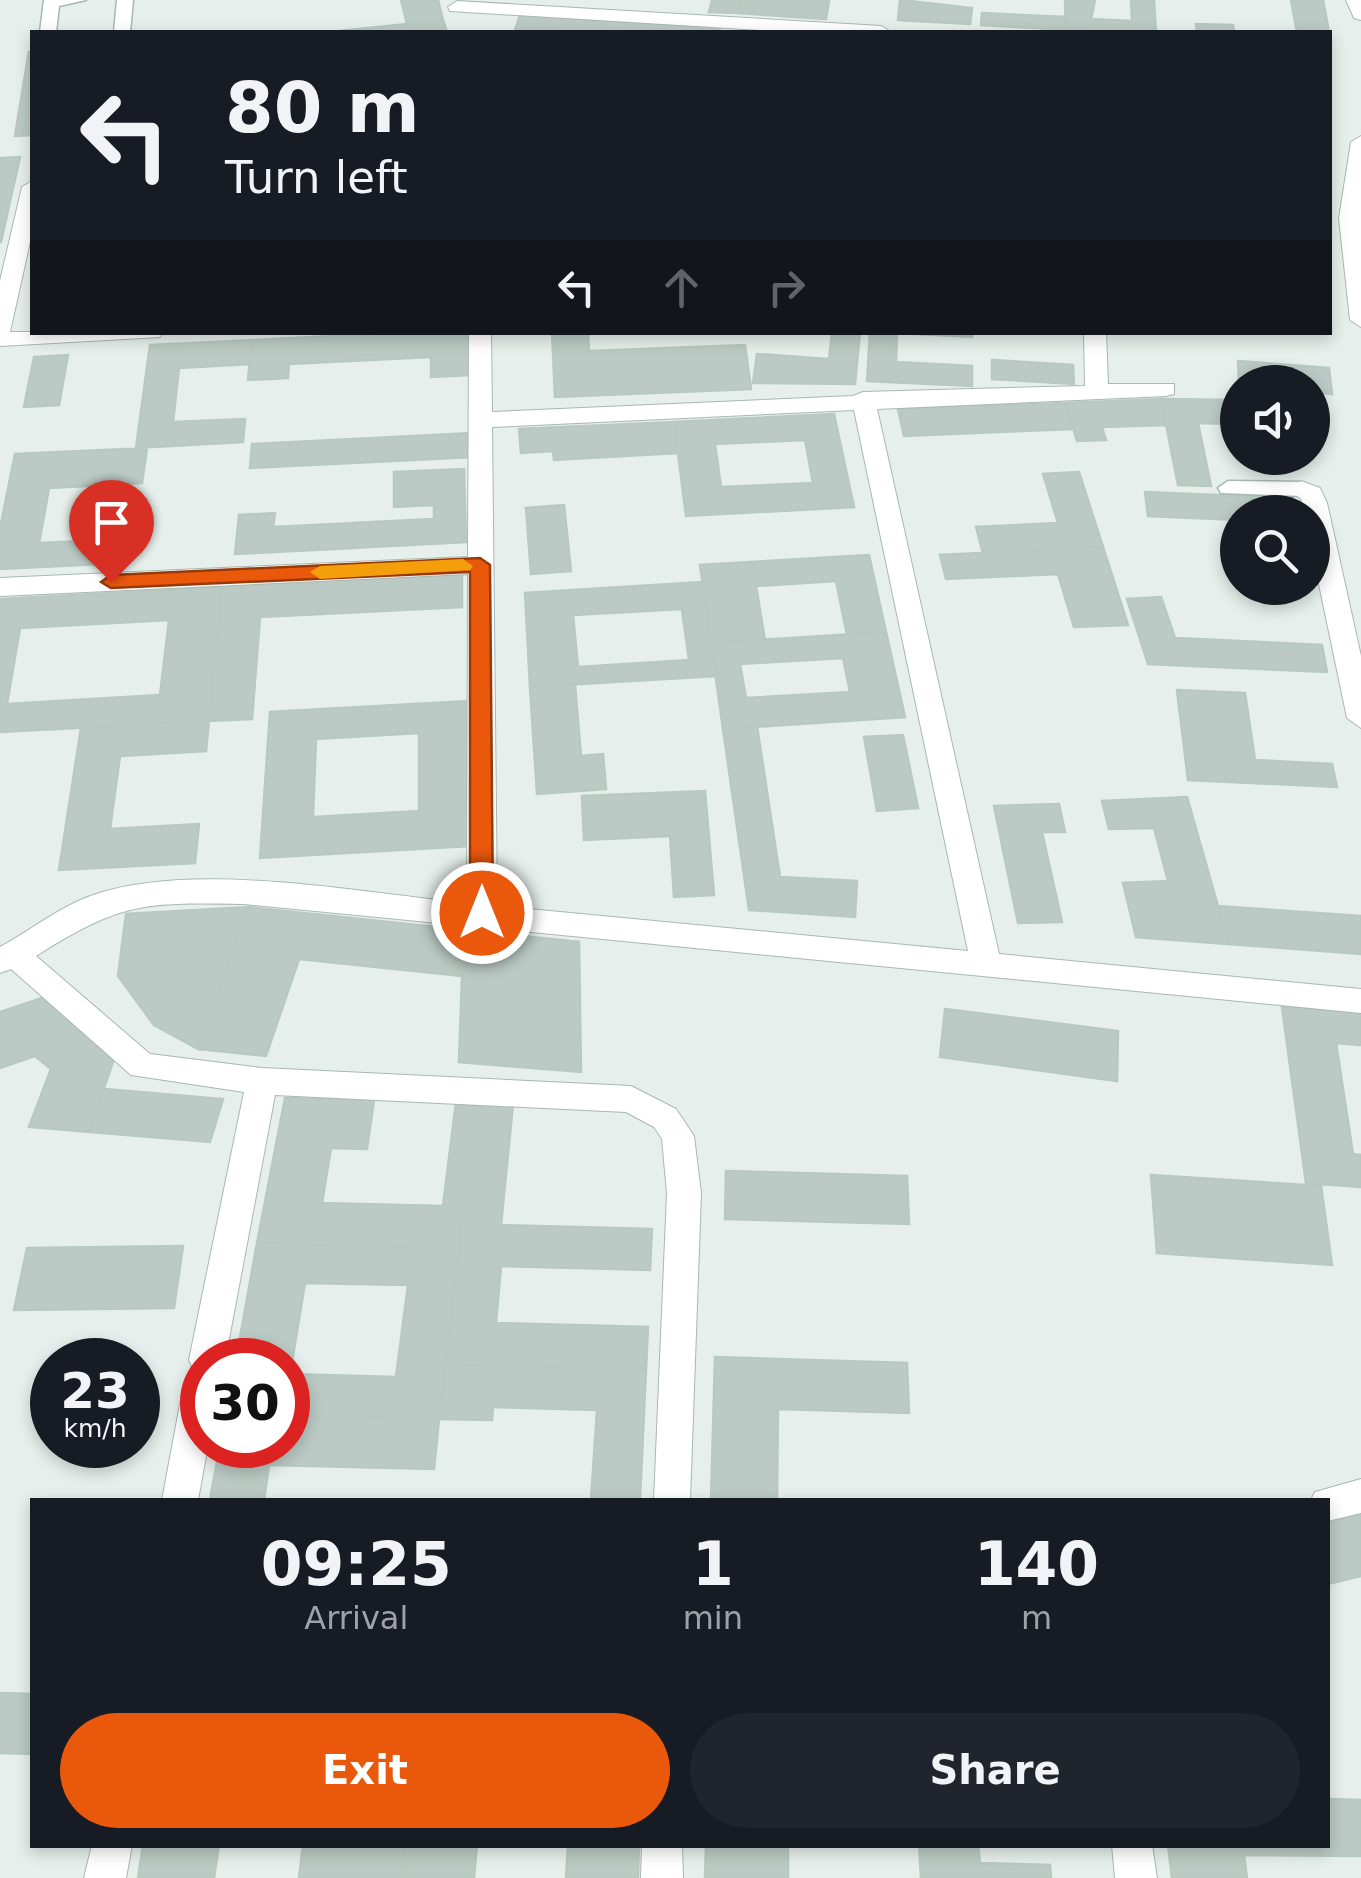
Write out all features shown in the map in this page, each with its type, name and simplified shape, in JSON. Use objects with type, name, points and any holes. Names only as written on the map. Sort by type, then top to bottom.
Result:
[{"type":"street","points":[[460,30],[456,3],[852,30]]},
{"type":"street","points":[[1361,142],[1350,218],[1361,320]]},
{"type":"street","points":[[0,330],[30,196]]},
{"type":"street","points":[[0,339],[87,335]]},
{"type":"street","points":[[480,335],[482,913]]},
{"type":"street","points":[[1095,335],[1097,391]]},
{"type":"street","points":[[479,420],[863,399],[1166,389]]},
{"type":"street","points":[[863,399],[986,965]]},
{"type":"street","points":[[1302,489],[1311,494],[1315,503],[1361,718]]},
{"type":"street","points":[[0,587],[480,565]]},
{"type":"street","points":[[672,1498],[684,1193],[678,1136],[666,1118],[631,1099],[262,1081],[142,1066],[8,958],[80,913],[118,898],[165,891],[482,913],[1361,1001]]},
{"type":"street","points":[[211,1338],[262,1081]]},
{"type":"street","points":[[180,1498],[186,1468]]},
{"type":"street","points":[[1330,1504],[1361,1496]]},
{"type":"street","points":[[105,1878],[111,1848]]},
{"type":"street","points":[[662,1848],[662,1878]]},
{"type":"street","points":[[1132,1848],[1136,1878]]},
{"type":"lane","points":[[48,30],[52,1],[78,0]]},
{"type":"lane","points":[[122,30],[125,0]]},
{"type":"lane","points":[[1228,488],[1302,489]]},
{"type":"building","points":[[401,0],[438,0],[443,20],[407,24]]},
{"type":"building","points":[[712,0],[742,0],[739,13],[709,12]]},
{"type":"building","points":[[742,0],[783,0],[780,16],[739,13]]},
{"type":"building","points":[[783,0],[829,1],[826,19],[780,16]]},
{"type":"building","points":[[900,0],[972,8],[970,24],[898,20]]},
{"type":"building","points":[[1065,0],[1095,0],[1091,19],[1132,21],[1131,0],[1154,0],[1156,30],[1066,30]]},
{"type":"building","points":[[1291,0],[1323,0],[1329,30],[1297,30]]},
{"type":"building","points":[[982,13],[1065,17],[1066,30],[981,25]]},
{"type":"building","points":[[520,15],[720,27],[719,30],[515,30]]},
{"type":"building","points":[[443,20],[446,30],[349,30]]},
{"type":"building","points":[[1196,24],[1233,25],[1234,30],[1197,30]]},
{"type":"building","points":[[29,51],[30,135],[15,136]]},
{"type":"building","points":[[20,157],[1,242],[0,242],[0,158]]},
{"type":"building","points":[[469,335],[470,375],[431,377],[431,357],[289,364],[288,378],[248,380],[252,340]]},
{"type":"building","points":[[552,335],[588,335],[589,351],[745,345],[751,389],[555,397]]},
{"type":"building","points":[[832,335],[860,335],[855,384],[753,383],[757,354],[829,359]]},
{"type":"building","points":[[870,335],[897,335],[896,362],[972,366],[972,386],[867,381]]},
{"type":"building","points":[[252,340],[250,364],[179,368],[173,422],[245,419],[243,442],[136,448],[150,345]]},
{"type":"building","points":[[68,355],[59,405],[24,407],[34,357]]},
{"type":"building","points":[[992,360],[1073,365],[1074,384],[992,379]]},
{"type":"building","points":[[1238,361],[1290,365],[1238,365]]},
{"type":"building","points":[[1161,399],[1166,425],[1102,427],[1106,440],[1077,441],[1066,403]]},
{"type":"building","points":[[1161,399],[1220,400],[1220,424],[1198,423],[1211,486],[1178,485]]},
{"type":"building","points":[[1066,403],[1073,429],[904,436],[898,409]]},
{"type":"building","points":[[834,414],[854,507],[686,516],[674,422]],"holes":[[[805,440],[813,483],[721,487],[715,444]]]},
{"type":"building","points":[[674,422],[678,453],[554,460],[553,451],[521,453],[519,429]]},
{"type":"building","points":[[472,433],[473,457],[250,468],[252,444]]},
{"type":"building","points":[[147,448],[142,483],[49,488],[42,527],[0,529],[15,454]]},
{"type":"building","points":[[464,469],[466,542],[353,548],[354,523],[434,519],[434,505],[394,507],[394,472]]},
{"type":"building","points":[[1079,472],[1103,547],[983,553],[976,527],[1058,523],[1043,474]]},
{"type":"building","points":[[1145,492],[1220,495],[1220,519],[1148,516]]},
{"type":"building","points":[[564,505],[571,571],[531,574],[526,508]]},
{"type":"building","points":[[275,513],[273,527],[354,523],[353,548],[235,554],[239,515]]},
{"type":"building","points":[[42,527],[39,543],[102,540],[99,564],[0,569],[0,529]]},
{"type":"building","points":[[1103,547],[1128,625],[1074,627],[1058,574],[946,579],[940,555]]},
{"type":"building","points":[[869,555],[886,632],[847,635],[836,581],[756,586],[765,640],[711,643],[700,565]]},
{"type":"building","points":[[462,575],[462,607],[260,617],[252,719],[209,721],[222,587]]},
{"type":"building","points":[[702,582],[716,676],[530,687],[525,593]],"holes":[[[682,609],[689,660],[578,667],[573,615]]]},
{"type":"building","points":[[222,587],[209,721],[0,732],[0,599]],"holes":[[[169,620],[160,695],[7,704],[20,628]]]},
{"type":"building","points":[[1161,597],[1175,638],[1322,645],[1327,672],[1148,664],[1127,599]]},
{"type":"building","points":[[886,632],[905,717],[723,729],[711,643]],"holes":[[[843,658],[850,692],[746,698],[740,664]]]},
{"type":"building","points":[[575,684],[581,756],[603,754],[606,789],[537,794],[530,687]]},
{"type":"building","points":[[1177,690],[1245,693],[1255,760],[1332,764],[1337,787],[1188,780]]},
{"type":"building","points":[[467,701],[469,846],[260,858],[270,712]],"holes":[[[419,733],[419,811],[313,817],[316,739]]]},
{"type":"building","points":[[209,721],[206,751],[120,756],[110,829],[199,824],[195,863],[59,870],[81,728]]},
{"type":"building","points":[[757,726],[780,877],[857,881],[855,917],[749,910],[723,729]]},
{"type":"building","points":[[903,735],[918,808],[877,811],[864,737]]},
{"type":"building","points":[[705,791],[714,895],[674,897],[670,836],[584,840],[582,796]]},
{"type":"building","points":[[1187,797],[1229,944],[1136,937],[1123,883],[1168,881],[1154,828],[1109,829],[1102,801]]},
{"type":"building","points":[[1059,804],[1065,832],[1042,832],[1062,922],[1018,923],[994,806]]},
{"type":"building","points":[[1218,906],[1361,916],[1361,954],[1229,944]]},
{"type":"building","points":[[248,907],[198,1049],[154,1025],[118,976],[126,914]]},
{"type":"building","points":[[248,907],[579,942],[581,1072],[459,1062],[462,976],[299,959],[266,1056],[198,1049]]},
{"type":"building","points":[[45,997],[115,1056],[89,1132],[29,1127],[51,1069],[35,1056],[0,1068],[0,1012]]},
{"type":"building","points":[[1282,1007],[1361,1012],[1361,1045],[1336,1043],[1353,1154],[1361,1155],[1361,1187],[1306,1183]]},
{"type":"building","points":[[945,1009],[1118,1031],[1117,1081],[940,1057]]},
{"type":"building","points":[[104,1089],[223,1099],[210,1142],[89,1132]]},
{"type":"building","points":[[285,1098],[374,1100],[367,1149],[331,1148],[322,1203],[443,1206],[456,1102],[513,1104],[501,1225],[462,1224],[459,1248],[257,1243]]},
{"type":"building","points":[[726,1171],[907,1176],[909,1224],[725,1219]]},
{"type":"building","points":[[1151,1175],[1321,1186],[1332,1265],[1157,1253]]},
{"type":"building","points":[[462,1224],[652,1229],[650,1270],[501,1266],[496,1323],[648,1327],[646,1369],[446,1364]]},
{"type":"building","points":[[257,1243],[459,1248],[439,1419],[310,1416],[310,1375],[396,1377],[408,1285],[305,1283],[296,1338],[240,1338]]},
{"type":"building","points":[[183,1246],[174,1308],[14,1310],[27,1248]]},
{"type":"building","points":[[715,1357],[907,1363],[909,1413],[778,1409],[777,1498],[711,1498]]},
{"type":"building","points":[[446,1364],[646,1369],[640,1498],[591,1498],[597,1410],[493,1407],[492,1420],[439,1419]]},
{"type":"building","points":[[310,1416],[439,1419],[434,1469],[310,1466]]},
{"type":"building","points":[[216,1468],[269,1468],[264,1498],[210,1498]]},
{"type":"building","points":[[1361,1514],[1361,1576],[1330,1584],[1330,1521]]},
{"type":"building","points":[[0,1693],[30,1694],[30,1754],[0,1753]]},
{"type":"building","points":[[1330,1799],[1361,1800],[1361,1856],[1244,1855],[1247,1878],[1172,1878],[1168,1848],[1330,1848]]},
{"type":"building","points":[[143,1848],[219,1848],[214,1878],[138,1878]]},
{"type":"building","points":[[303,1848],[404,1848],[401,1878],[299,1878]]},
{"type":"building","points":[[404,1848],[477,1848],[474,1878],[401,1878]]},
{"type":"building","points":[[568,1848],[639,1848],[638,1878],[566,1878]]},
{"type":"building","points":[[706,1848],[788,1848],[788,1878],[705,1878]]},
{"type":"building","points":[[919,1848],[978,1848],[980,1863],[1050,1865],[1051,1878],[921,1878]]},
{"type":"slow traffic","points":[[320,572],[463,566]]},
{"type":"route","points":[[111,582],[480,565],[482,913]]}]
